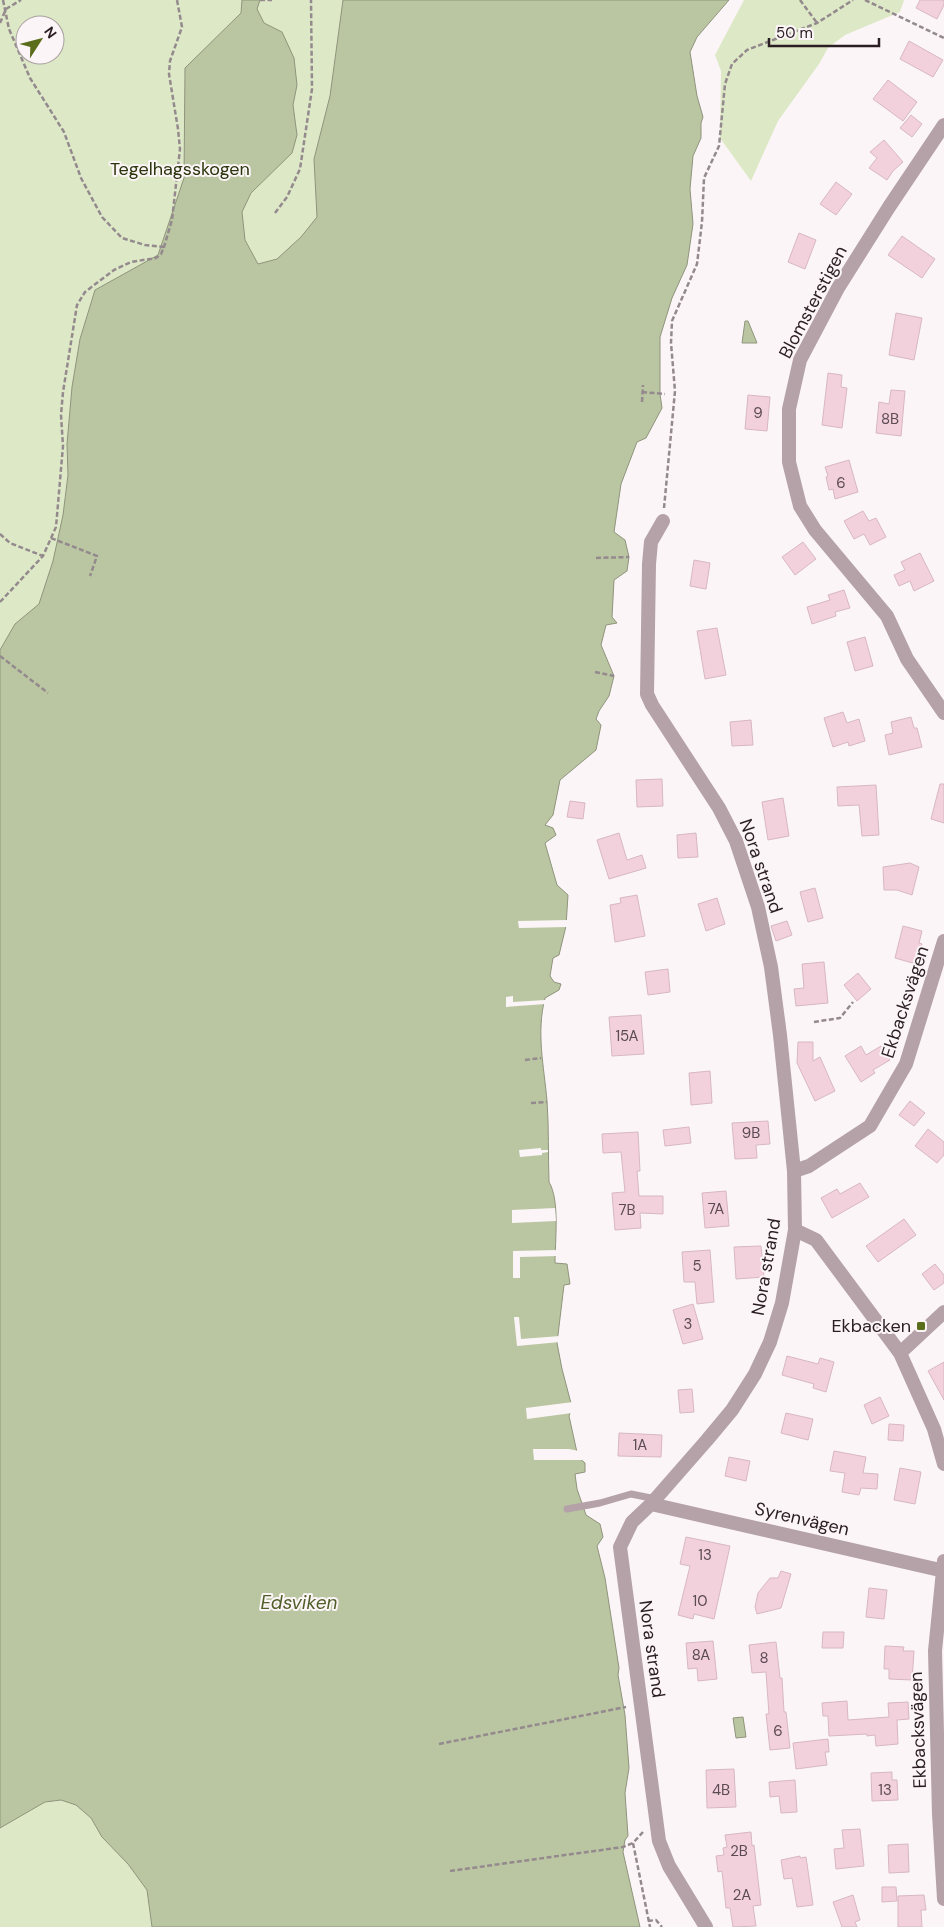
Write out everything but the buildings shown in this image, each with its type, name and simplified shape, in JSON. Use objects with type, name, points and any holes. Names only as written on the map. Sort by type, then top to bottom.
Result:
[{"type":"street","name":"Blomsterstigen","points":[[944,125],[838,288],[800,360],[788,409],[789,462],[800,506],[815,530],[886,616],[907,658],[944,712]]},
{"type":"street","name":"Nora strand","points":[[664,521],[651,542],[647,694],[652,705],[728,824],[736,841],[758,907],[771,967],[778,1016],[794,1171],[795,1230],[782,1303],[770,1342],[755,1374],[732,1410],[654,1501],[632,1522],[620,1547],[659,1841],[669,1866],[706,1927]]},
{"type":"street","name":"Ekbacksvägen","points":[[794,1171],[810,1166],[870,1126],[906,1064],[944,941]]},
{"type":"street","points":[[795,1230],[816,1240],[900,1353],[934,1429],[944,1464]]},
{"type":"street","points":[[900,1353],[944,1312]]},
{"type":"street","name":"Syrenvägen","points":[[654,1501],[944,1567]]},
{"type":"street","name":"Ekbacksvägen","points":[[944,1567],[935,1651],[944,1899]]},
{"type":"lane","points":[[567,1510],[631,1494],[654,1501]]},
{"type":"path","points":[[3,0],[10,30],[30,78],[64,132],[81,178],[102,217],[122,238],[145,245],[164,247]]},
{"type":"path","points":[[0,23],[6,9],[21,0]]},
{"type":"path","points":[[0,602],[43,556],[56,527],[63,446],[61,415],[63,392],[77,306],[85,292],[114,270],[131,262],[156,258],[161,254],[172,220],[180,149],[169,74],[170,61],[182,27],[178,0]]},
{"type":"path","points":[[260,0],[272,0]]},
{"type":"path","points":[[276,213],[287,197],[300,169],[312,89],[311,0]]},
{"type":"path","points":[[800,0],[816,23]]},
{"type":"path","points":[[664,521],[675,390],[671,343],[672,321],[697,264],[704,178],[719,146],[725,84],[732,64],[747,50],[816,23],[854,0]]},
{"type":"path","points":[[865,0],[944,38]]},
{"type":"path","points":[[642,402],[643,385]]},
{"type":"path","points":[[642,392],[665,394]]},
{"type":"path","points":[[0,534],[10,543],[43,556]]},
{"type":"path","points":[[51,538],[97,556],[90,576]]},
{"type":"path","points":[[596,558],[629,557]]},
{"type":"path","points":[[0,656],[48,693]]},
{"type":"path","points":[[595,672],[614,676]]},
{"type":"path","points":[[814,1022],[840,1018],[854,1002]]},
{"type":"path","points":[[525,1060],[541,1058]]},
{"type":"path","points":[[531,1103],[547,1102]]},
{"type":"path","points":[[439,1744],[631,1706]]},
{"type":"path","points":[[450,1871],[623,1846],[633,1843],[639,1838]]},
{"type":"path","points":[[633,1843],[650,1927]]},
{"type":"path","points":[[648,1922],[656,1920],[662,1927]]},
{"type":"green space","name":"Tegelhagsskogen","points":[[0,0],[411,0],[355,304],[0,889]]},
{"type":"green space","points":[[744,0],[904,0],[900,12],[845,35],[828,48],[819,64],[778,121],[751,181],[720,138],[721,71],[715,55]]},
{"type":"green space","points":[[61,1800],[76,1805],[91,1818],[102,1837],[128,1864],[147,1890],[152,1927],[0,1927],[0,1828],[45,1802]]},
{"type":"water","name":"Edsviken","points":[[242,0],[260,0],[257,9],[264,23],[282,32],[294,58],[297,85],[293,105],[297,135],[292,153],[251,193],[242,212],[245,240],[258,264],[277,259],[301,237],[317,217],[314,159],[330,96],[343,0],[729,0],[697,37],[690,52],[697,96],[703,117],[701,138],[693,156],[690,189],[693,224],[687,265],[672,298],[660,337],[660,394],[662,408],[646,438],[637,442],[621,484],[614,532],[625,540],[629,557],[627,571],[614,580],[612,617],[617,623],[606,625],[601,645],[614,676],[609,696],[596,719],[601,725],[596,750],[560,780],[553,815],[545,825],[553,828],[556,835],[545,843],[557,885],[568,895],[566,926],[559,955],[553,958],[550,976],[554,982],[561,984],[559,990],[545,998],[541,1024],[548,1111],[549,1182],[555,1199],[556,1210],[555,1263],[567,1264],[570,1284],[564,1285],[557,1343],[572,1407],[569,1416],[578,1457],[585,1463],[585,1472],[575,1474],[577,1489],[586,1515],[600,1524],[603,1537],[597,1546],[605,1578],[619,1668],[618,1675],[625,1715],[629,1768],[625,1793],[628,1836],[625,1840],[623,1852],[640,1927],[152,1927],[147,1890],[128,1864],[102,1837],[91,1818],[76,1805],[61,1800],[45,1802],[0,1828],[0,650],[15,624],[39,604],[53,561],[63,515],[68,475],[67,444],[72,387],[80,339],[95,290],[158,255],[184,178],[185,68],[241,13]]},
{"type":"water","points":[[745,321],[748,321],[757,343],[742,343]]},
{"type":"water","points":[[743,1717],[746,1737],[736,1738],[733,1718]]},
{"type":"pier","points":[[567,920],[568,927],[519,928],[518,921]]},
{"type":"pier","points":[[513,996],[513,1002],[545,1000],[545,1004],[506,1007],[506,997]]},
{"type":"pier","points":[[541,1148],[541,1150],[548,1150],[548,1152],[542,1153],[542,1155],[520,1157],[519,1150]]},
{"type":"pier","points":[[555,1208],[556,1221],[512,1223],[512,1210]]},
{"type":"pier","points":[[558,1250],[558,1256],[520,1257],[520,1278],[513,1278],[513,1251]]},
{"type":"pier","points":[[514,1317],[519,1317],[521,1339],[560,1336],[560,1342],[517,1346]]},
{"type":"pier","points":[[573,1402],[572,1413],[527,1419],[526,1408]]},
{"type":"pier","points":[[533,1449],[569,1449],[579,1451],[583,1459],[534,1460]]},
{"type":"place","name":"Ekbacken","points":[[921,1326]]}]
